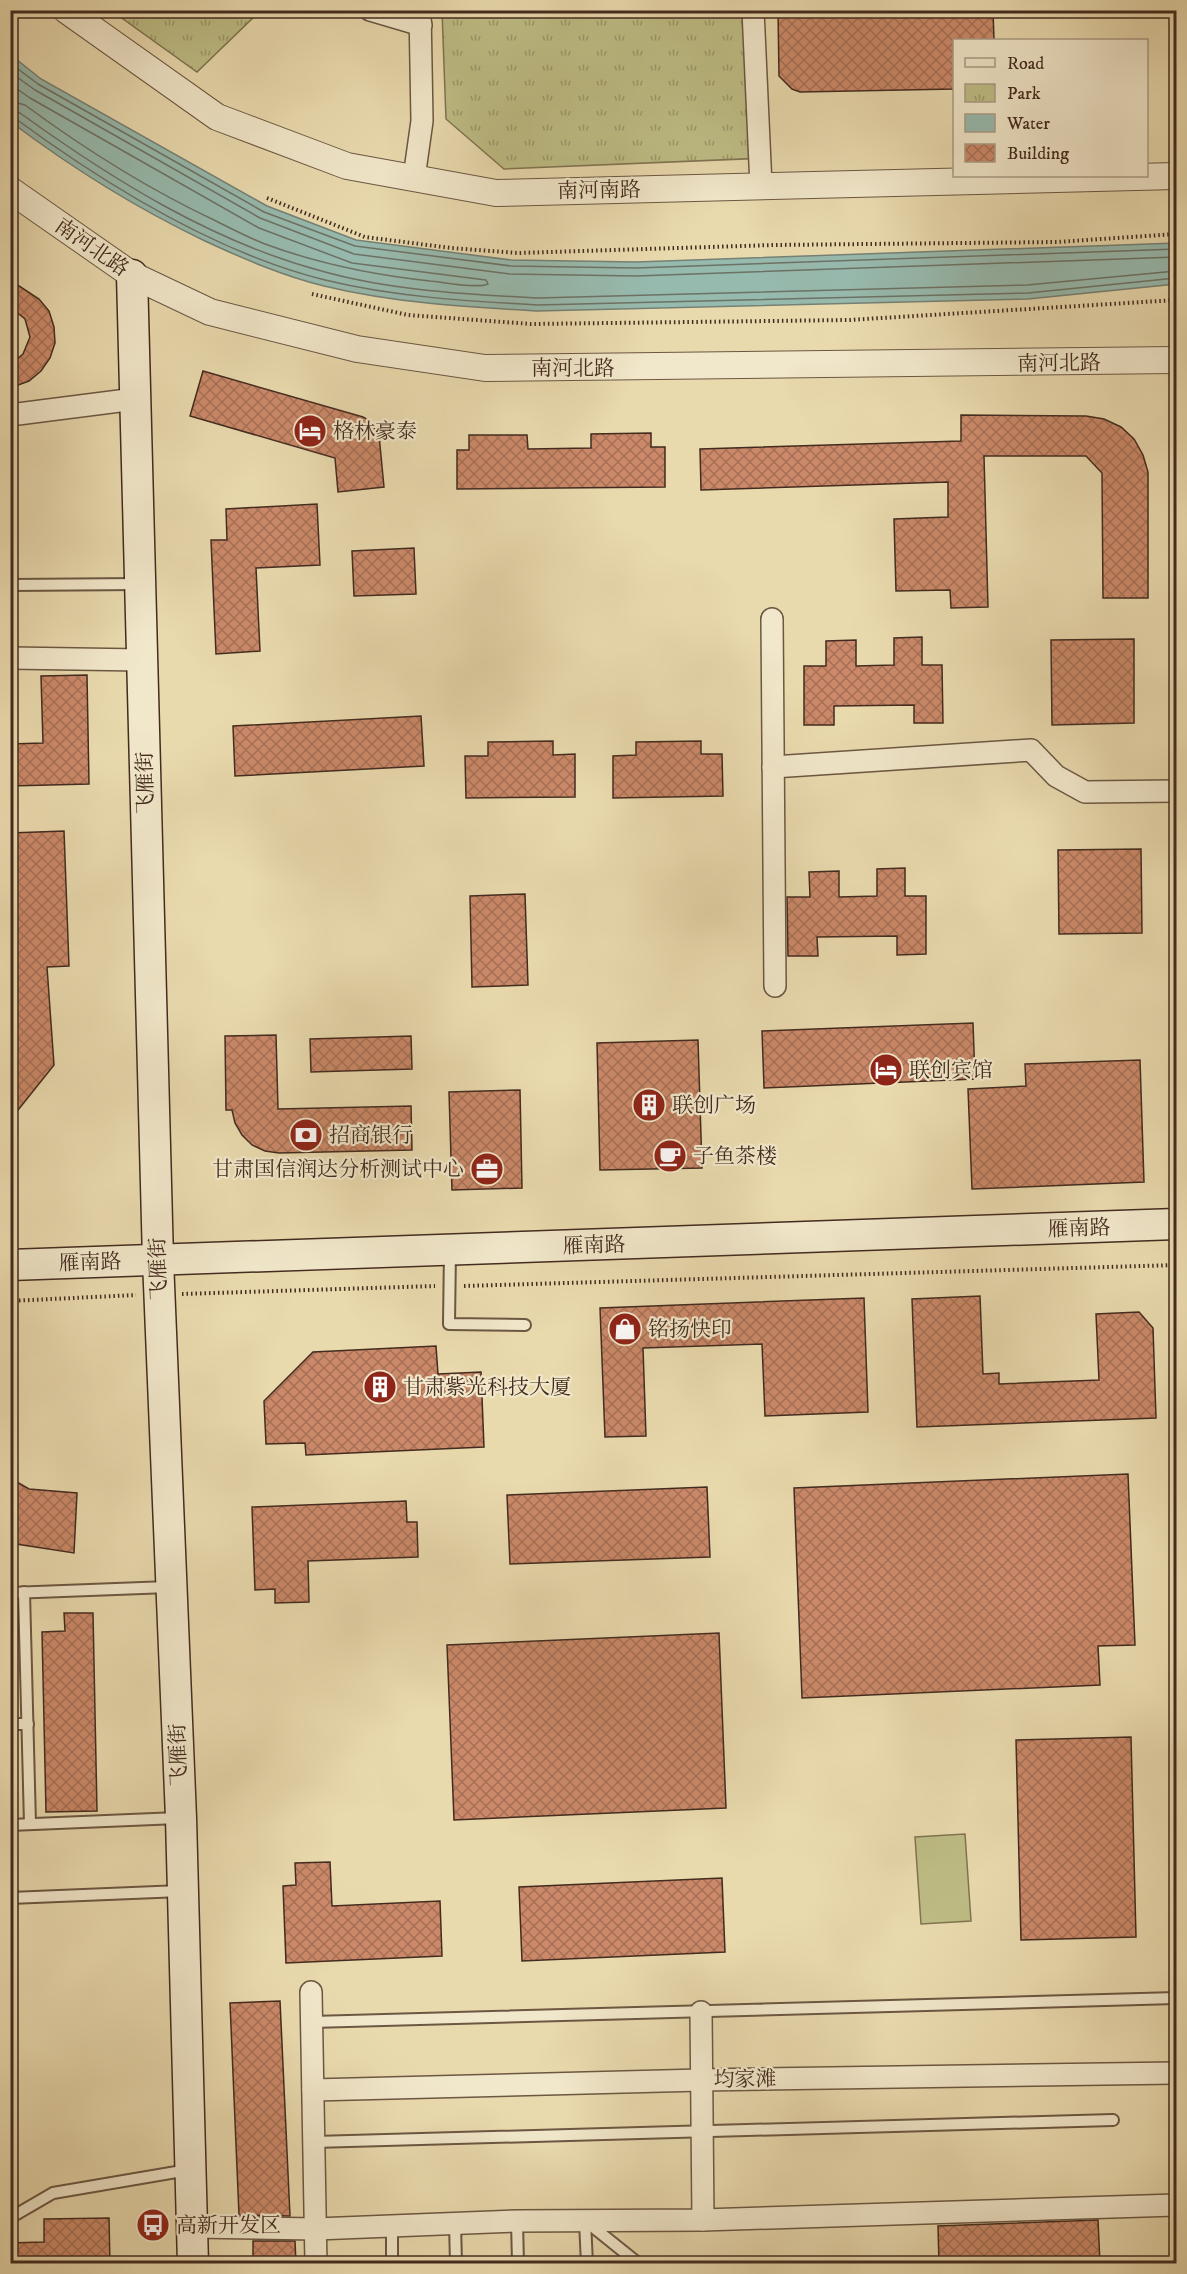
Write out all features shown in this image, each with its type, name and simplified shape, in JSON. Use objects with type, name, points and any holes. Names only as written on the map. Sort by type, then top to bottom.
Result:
[{"type":"main road","name":"飞雁街","points":[[132,275],[159,1294],[181,1818],[193,2264]]},
{"type":"main road","name":"雁南路","points":[[10,1264],[1176,1224]]},
{"type":"street","name":"南河南路","points":[[66,10],[217,117],[347,166],[496,193],[1134,177]]},
{"type":"street","points":[[370,10],[421,17],[422,121],[414,178]]},
{"type":"street","points":[[753,10],[761,186]]},
{"type":"street","name":"南河南路","points":[[1148,177],[1176,176]]},
{"type":"street","name":"南河北路","points":[[10,190],[132,275],[210,312],[357,349],[485,368],[1176,360]]},
{"type":"street","points":[[10,415],[135,399]]},
{"type":"street","points":[[772,619],[775,986]]},
{"type":"street","points":[[10,658],[142,660]]},
{"type":"street","points":[[773,767],[1032,750],[1056,776],[1085,792],[1176,791]]},
{"type":"street","points":[[312,1992],[316,2264]]},
{"type":"street","points":[[700,2012],[703,2220]]},
{"type":"street","name":"均家滩","points":[[313,2090],[701,2080],[1176,2073]]},
{"type":"street","points":[[192,2227],[316,2229],[517,2221],[703,2220],[1176,2205]]},
{"type":"lane","points":[[10,585],[140,584]]},
{"type":"lane","points":[[450,1250],[449,1324],[525,1325]]},
{"type":"lane","points":[[10,1593],[171,1587]]},
{"type":"lane","points":[[24,1592],[30,1824]]},
{"type":"lane","points":[[10,1724],[28,1724]]},
{"type":"lane","points":[[10,1825],[181,1818]]},
{"type":"lane","points":[[10,1898],[183,1891]]},
{"type":"lane","points":[[312,2022],[1176,1998]]},
{"type":"lane","points":[[314,2142],[1113,2120]]},
{"type":"lane","points":[[10,2218],[53,2193],[191,2170]]},
{"type":"lane","points":[[517,2221],[518,2264]]},
{"type":"lane","points":[[585,2221],[587,2264]]},
{"type":"lane","points":[[585,2221],[639,2264]]},
{"type":"lane","points":[[455,2223],[456,2264]]},
{"type":"lane","points":[[392,2226],[392,2264]]},
{"type":"path","points":[[267,198],[364,237],[451,248],[518,253],[1057,242],[1176,234]]},
{"type":"path","points":[[312,294],[408,315],[531,324],[849,320],[1176,300]]},
{"type":"path","points":[[10,1301],[159,1294],[1176,1266]]},
{"type":"green space","points":[[112,11],[260,11],[197,72]]},
{"type":"green space","points":[[442,11],[761,11],[767,158],[504,169],[446,119]]},
{"type":"green space","points":[[965,1834],[971,1921],[921,1924],[915,1837]]},
{"type":"water","points":[[11,55],[41,79],[267,206],[356,240],[511,260],[636,262],[1176,243],[1176,284],[1028,299],[537,311],[430,303],[350,292],[279,272],[205,241],[129,201],[57,155],[11,122]]},
{"type":"building","points":[[778,10],[993,10],[994,39],[953,39],[953,89],[800,92],[792,89],[779,76]]},
{"type":"building","points":[[10,280],[39,299],[49,311],[54,327],[55,343],[50,358],[41,371],[29,381],[10,388],[10,361],[16,360],[23,354],[30,337],[25,319],[10,307]]},
{"type":"building","name":"格林豪泰","points":[[203,371],[363,417],[370,421],[379,435],[384,487],[338,492],[335,458],[190,416]]},
{"type":"building","points":[[961,415],[1086,416],[1104,419],[1121,427],[1134,439],[1143,455],[1148,472],[1148,598],[1103,598],[1102,473],[1086,456],[984,456],[988,607],[951,608],[950,590],[896,591],[894,519],[948,517],[948,482],[701,490],[700,449],[961,441]]},
{"type":"building","points":[[651,433],[651,447],[665,447],[665,487],[457,489],[457,450],[469,450],[469,435],[527,435],[528,449],[591,448],[591,434]]},
{"type":"building","points":[[317,504],[320,565],[256,568],[260,651],[216,654],[211,540],[227,540],[226,509]]},
{"type":"building","points":[[414,548],[416,594],[354,596],[352,551]]},
{"type":"building","points":[[922,637],[922,665],[942,665],[943,723],[914,723],[914,705],[834,706],[834,725],[804,725],[804,666],[826,666],[826,641],[856,640],[856,666],[894,665],[894,638]]},
{"type":"building","points":[[1134,639],[1134,723],[1052,725],[1051,640]]},
{"type":"building","points":[[87,675],[89,784],[10,786],[10,744],[43,743],[41,676]]},
{"type":"building","points":[[421,716],[424,766],[235,776],[233,726]]},
{"type":"building","points":[[553,741],[553,755],[575,754],[575,797],[466,798],[465,756],[488,756],[488,742]]},
{"type":"building","points":[[701,741],[701,754],[722,754],[723,796],[613,798],[613,756],[636,755],[636,742]]},
{"type":"building","points":[[64,831],[69,966],[47,967],[54,1065],[10,1120],[10,833]]},
{"type":"building","points":[[1141,849],[1142,933],[1059,934],[1058,850]]},
{"type":"building","points":[[905,868],[905,896],[926,896],[926,954],[897,955],[897,936],[817,937],[818,956],[788,956],[787,897],[810,897],[809,872],[839,871],[839,897],[877,896],[877,869]]},
{"type":"building","points":[[525,894],[528,985],[472,987],[470,896]]},
{"type":"building","points":[[973,1023],[975,1079],[764,1088],[762,1031]]},
{"type":"building","points":[[276,1035],[278,1109],[411,1106],[412,1150],[279,1153],[265,1151],[252,1145],[235,1123],[232,1110],[226,1110],[225,1036]]},
{"type":"building","points":[[411,1036],[412,1069],[311,1072],[310,1039]]},
{"type":"building","name":"联创广场","points":[[698,1040],[702,1168],[600,1170],[597,1043]]},
{"type":"building","points":[[1140,1060],[1144,1182],[972,1189],[968,1089],[1026,1086],[1025,1064]]},
{"type":"building","points":[[520,1090],[522,1188],[452,1190],[449,1092]]},
{"type":"building","points":[[980,1296],[983,1374],[999,1373],[999,1384],[1099,1380],[1096,1314],[1139,1312],[1153,1328],[1156,1418],[917,1427],[912,1299]]},
{"type":"building","points":[[864,1298],[868,1412],[765,1416],[762,1344],[643,1348],[646,1436],[605,1437],[600,1308]]},
{"type":"building","name":"甘肃紫光科技大厦","points":[[436,1346],[438,1374],[481,1372],[484,1447],[306,1455],[305,1443],[266,1444],[264,1401],[313,1352]]},
{"type":"building","points":[[1128,1474],[1135,1645],[1098,1646],[1100,1685],[802,1698],[794,1488]]},
{"type":"building","points":[[10,1478],[29,1489],[77,1493],[74,1553],[10,1543]]},
{"type":"building","points":[[707,1487],[710,1557],[510,1564],[507,1495]]},
{"type":"building","points":[[406,1501],[407,1522],[417,1522],[418,1557],[308,1561],[309,1602],[275,1603],[275,1589],[255,1590],[252,1507]]},
{"type":"building","points":[[64,1613],[93,1613],[97,1811],[46,1812],[42,1632],[65,1631]]},
{"type":"building","points":[[719,1633],[726,1808],[454,1820],[447,1645]]},
{"type":"building","points":[[1131,1737],[1136,1937],[1021,1940],[1016,1740]]},
{"type":"building","points":[[330,1862],[332,1906],[440,1901],[442,1956],[286,1963],[283,1886],[296,1885],[295,1863]]},
{"type":"building","points":[[722,1878],[725,1952],[522,1961],[519,1887]]},
{"type":"building","points":[[280,2001],[290,2216],[239,2215],[230,2003]]},
{"type":"building","points":[[109,2218],[110,2264],[10,2264],[10,2243],[44,2242],[44,2219]]},
{"type":"building","points":[[1098,2220],[1100,2264],[939,2264],[938,2226]]},
{"type":"building","points":[[253,2241],[295,2241],[296,2264],[253,2264]]},
{"type":"place","name":"格林豪泰","points":[[310,431]]},
{"type":"place","name":"联创宾馆","points":[[886,1070]]},
{"type":"place","name":"联创广场","points":[[649,1105]]},
{"type":"place","name":"招商银行","points":[[306,1135]]},
{"type":"place","name":"子鱼茶楼","points":[[670,1156]]},
{"type":"place","name":"甘肃国信润达分析测试中心","points":[[487,1169]]},
{"type":"place","name":"铭扬快印","points":[[625,1329]]},
{"type":"place","name":"甘肃紫光科技大厦","points":[[380,1387]]},
{"type":"place","name":"高新开发区","points":[[153,2225]]}]
